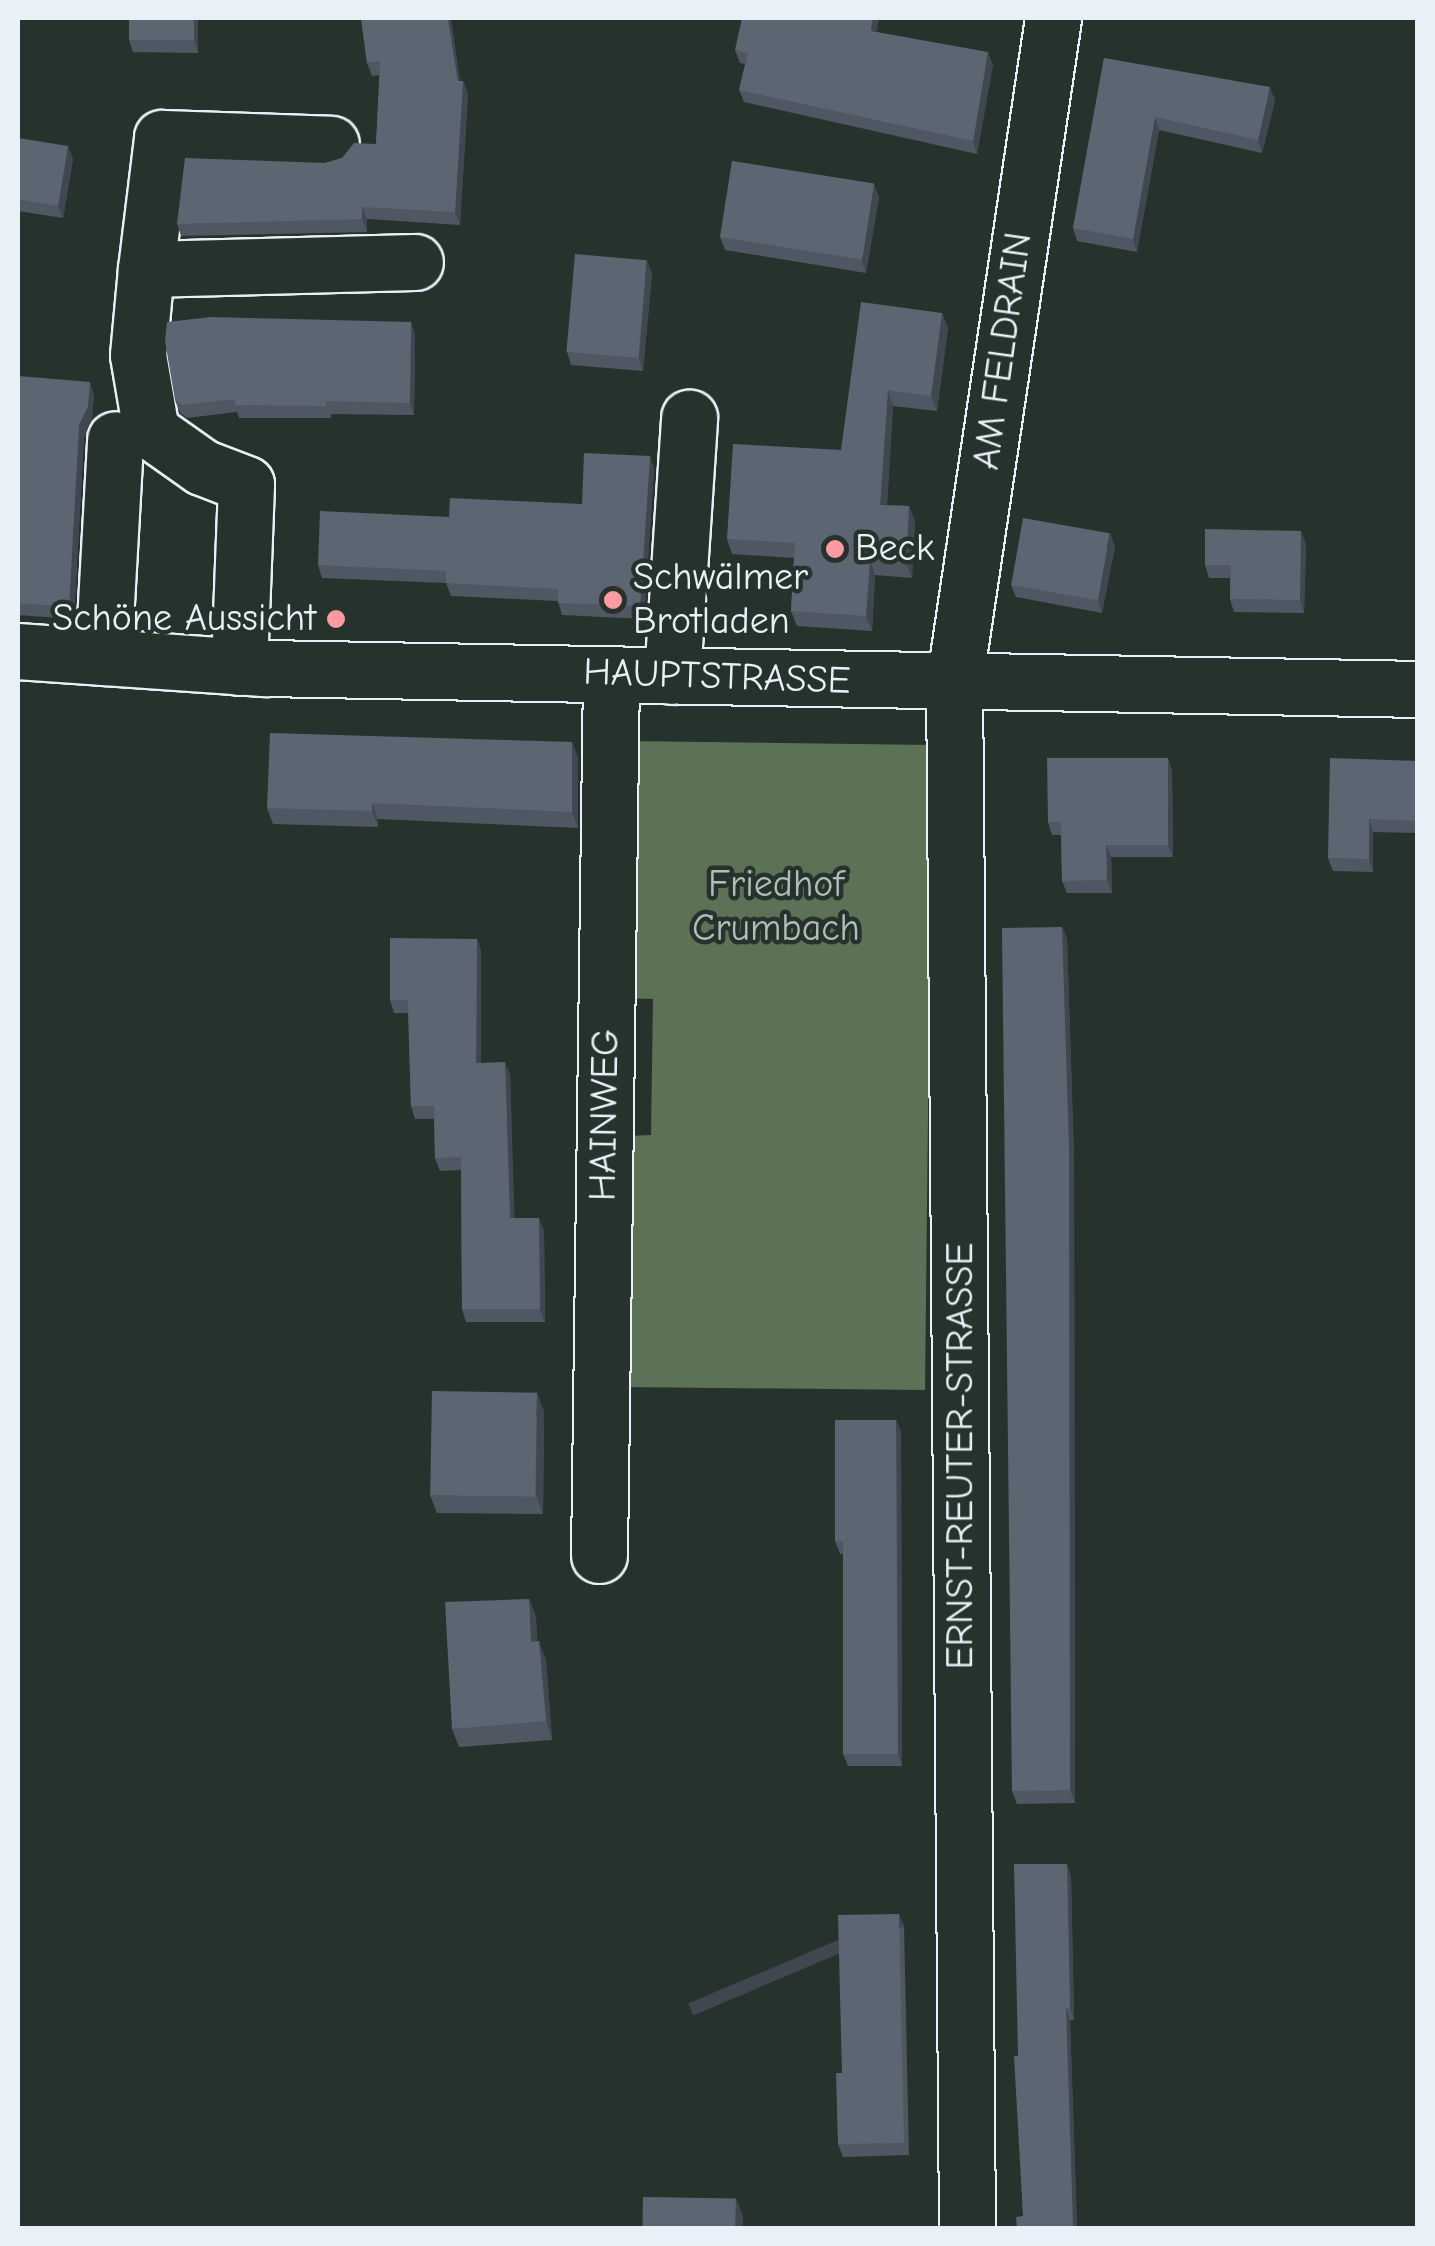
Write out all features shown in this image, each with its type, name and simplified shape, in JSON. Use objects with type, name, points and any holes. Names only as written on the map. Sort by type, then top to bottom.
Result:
[{"type":"street","name":"AM FELDRAIN","points":[[954,684],[1053,18]]},
{"type":"street","points":[[240,666],[246,484],[202,467],[151,431],[138,356],[162,138],[331,144]]},
{"type":"street","points":[[146,270],[416,262]]},
{"type":"street","points":[[672,676],[689,418]]},
{"type":"street","points":[[103,658],[115,439]]},
{"type":"street","name":"HAUPTSTRASSE","points":[[18,651],[240,666],[954,684],[1418,689]]},
{"type":"street","name":"HAINWEG","points":[[599,1555],[611,674]]},
{"type":"street","name":"ERNST-REUTER-STRASSE","points":[[954,684],[968,2228]]},
{"type":"green space","name":"Friedhof Crumbach","points":[[625,741],[932,745],[925,1390],[625,1387],[628,1136],[651,1135],[653,999],[623,998]]},
{"type":"building","points":[[129,18],[194,18],[194,40],[129,40]]},
{"type":"building","points":[[361,18],[448,18],[458,81],[463,81],[455,212],[362,207],[362,219],[177,224],[185,158],[325,163],[342,158],[354,143],[376,144],[380,61],[367,63]]},
{"type":"building","points":[[742,18],[873,18],[871,31],[988,52],[973,141],[739,90],[748,53],[735,50]]},
{"type":"building","points":[[1104,58],[1270,87],[1258,140],[1155,117],[1133,239],[1073,228]]},
{"type":"building","points":[[18,138],[68,146],[58,206],[18,199]]},
{"type":"building","points":[[732,161],[874,184],[862,260],[720,237]]},
{"type":"building","points":[[575,254],[647,260],[638,358],[566,352]]},
{"type":"building","points":[[861,302],[942,313],[931,396],[888,390],[880,505],[909,506],[906,563],[870,560],[866,616],[791,611],[795,543],[727,539],[733,444],[841,450]]},
{"type":"building","points":[[211,317],[411,322],[410,403],[235,405],[235,399],[182,405],[175,400],[165,341],[167,322]]},
{"type":"building","points":[[18,376],[90,382],[88,406],[79,425],[69,607],[18,603]]},
{"type":"building","points":[[584,453],[650,456],[640,606],[558,603],[558,589],[446,583],[446,571],[318,565],[320,511],[449,517],[450,498],[582,504]]},
{"type":"building","points":[[1023,518],[1110,533],[1098,600],[1011,585]]},
{"type":"building","points":[[1205,529],[1301,531],[1300,600],[1230,599],[1231,565],[1205,565]]},
{"type":"building","points":[[270,733],[572,742],[572,812],[372,803],[372,811],[267,808]]},
{"type":"building","points":[[1047,758],[1168,758],[1168,845],[1106,845],[1107,880],[1062,881],[1061,822],[1048,822]]},
{"type":"building","points":[[1330,758],[1418,761],[1418,821],[1369,819],[1369,859],[1328,858]]},
{"type":"building","points":[[1062,927],[1069,1147],[1070,1790],[1012,1791],[1002,928]]},
{"type":"building","points":[[390,938],[477,939],[476,1063],[505,1062],[510,1218],[539,1218],[540,1309],[462,1309],[461,1157],[435,1158],[434,1106],[411,1106],[408,1000],[390,1000]]},
{"type":"building","points":[[432,1391],[537,1393],[535,1497],[430,1495]]},
{"type":"building","points":[[835,1420],[896,1420],[898,1754],[843,1754],[843,1541],[835,1541]]},
{"type":"building","points":[[529,1599],[531,1642],[539,1641],[546,1721],[452,1729],[445,1602]]},
{"type":"building","points":[[1014,1864],[1067,1864],[1070,2008],[1066,2008],[1073,2228],[1017,2228],[1016,2217],[1023,2216],[1014,2056],[1018,2056]]},
{"type":"building","points":[[899,1914],[904,2143],[838,2144],[836,2073],[842,2073],[838,1915]]},
{"type":"building","points":[[643,2197],[736,2199],[735,2228],[642,2228]]},
{"type":"place","name":"Beck","points":[[835,549]]},
{"type":"place","name":"Schwälmer Brotladen","points":[[613,600]]},
{"type":"place","name":"Schöne Aussicht","points":[[336,619]]}]
